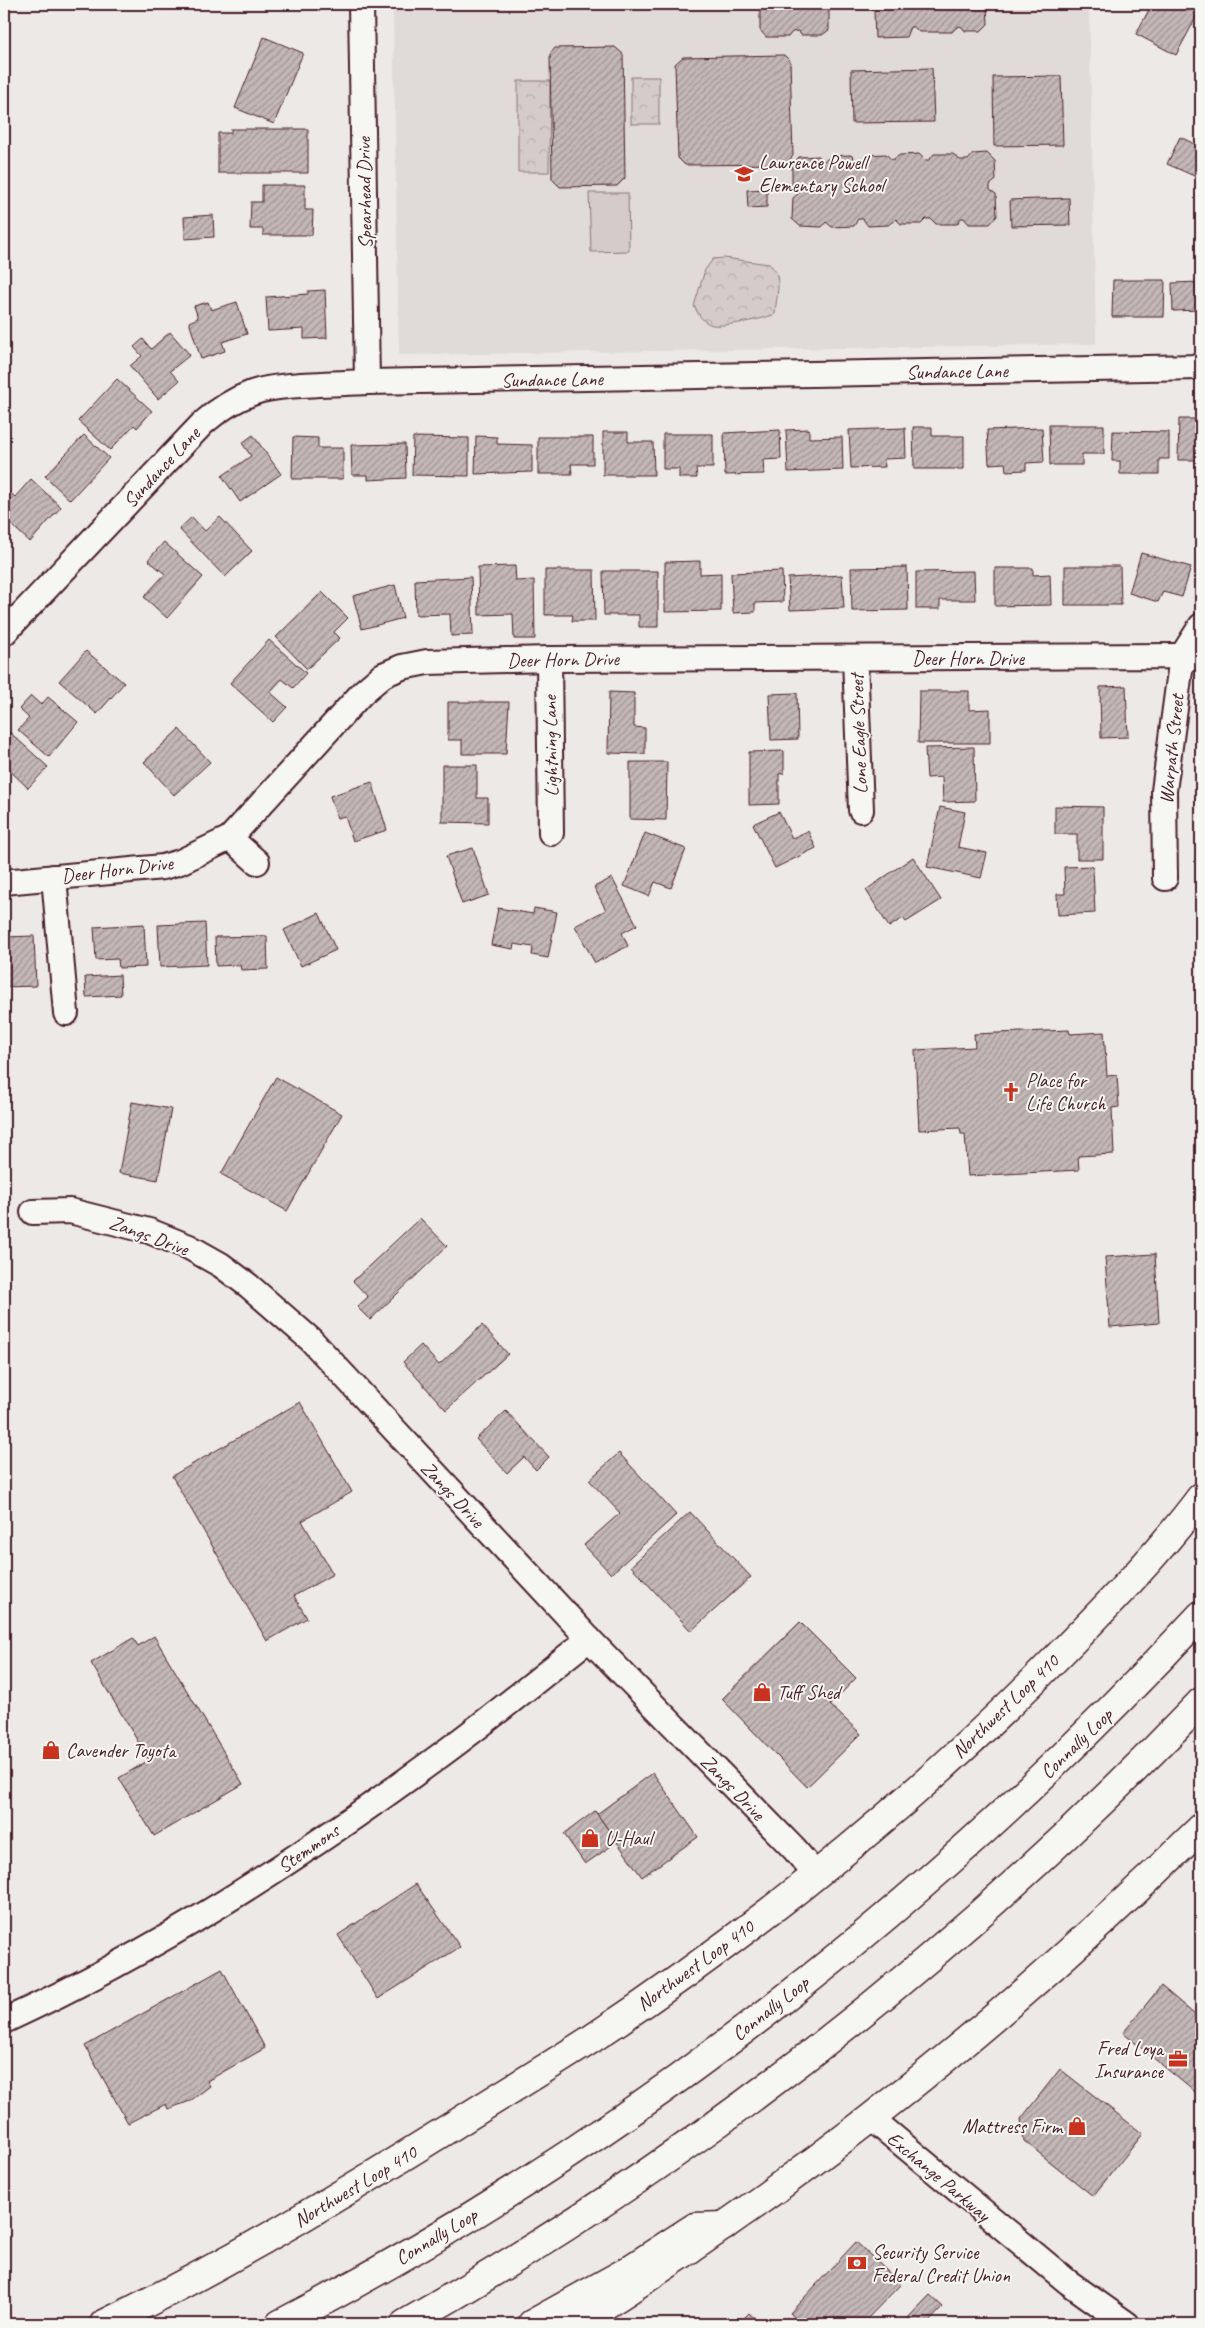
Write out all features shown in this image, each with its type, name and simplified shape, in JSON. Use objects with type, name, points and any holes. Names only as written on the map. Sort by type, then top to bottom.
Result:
[{"type":"main road","name":"Northwest Loop 410","points":[[104,2324],[284,2229],[588,2041],[742,1933],[910,1797],[1032,1682],[1107,1608],[1201,1497]]},
{"type":"main road","name":"Connally Loop","points":[[280,2324],[390,2264],[546,2168],[697,2064],[784,1998],[898,1906],[994,1821],[1094,1726],[1201,1615]]},
{"type":"main road","points":[[405,2324],[551,2236],[649,2171],[840,2030],[960,1932],[1042,1858],[1096,1808],[1201,1702]]},
{"type":"main road","points":[[575,2324],[724,2226],[871,2118],[1045,1974],[1201,1828]]},
{"type":"main road","points":[[532,2324],[624,2272],[695,2227],[724,2226]]},
{"type":"street","name":"Spearhead Drive","points":[[361,4],[368,382]]},
{"type":"street","name":"Sundance Lane","points":[[4,633],[203,423],[221,407],[253,392],[284,387],[368,382],[1201,367]]},
{"type":"street","name":"Warpath Street","points":[[1165,878],[1164,792],[1192,658],[1201,626]]},
{"type":"street","name":"Deer Horn Drive","points":[[4,882],[163,867],[210,849],[230,838],[363,692],[383,675],[402,667],[427,662],[549,659],[1192,658]]},
{"type":"street","name":"Lightning Lane","points":[[549,659],[551,833]]},
{"type":"street","name":"Lone Eagle Street","points":[[855,659],[861,810]]},
{"type":"street","points":[[230,838],[257,862]]},
{"type":"street","points":[[54,877],[66,1014]]},
{"type":"street","name":"Zangs Drive","points":[[33,1212],[70,1211],[149,1231],[213,1261],[249,1286],[311,1340],[589,1639],[795,1850],[815,1874]]},
{"type":"street","name":"Stemmons","points":[[4,2020],[175,1932],[253,1885],[435,1760],[589,1639]]},
{"type":"street","name":"Exchange Parkway","points":[[871,2118],[1068,2282],[1125,2324]]},
{"type":"shaded area","name":"Lawrence Powell Elementary School","points":[[393,4],[1089,4],[1096,344],[399,355]]},
{"type":"green space","points":[[631,77],[659,77],[659,124],[631,124]]},
{"type":"green space","points":[[518,81],[550,81],[549,172],[518,172]]},
{"type":"green space","points":[[589,193],[628,193],[629,251],[591,252]]},
{"type":"green space","points":[[724,258],[769,264],[774,269],[778,280],[775,314],[734,324],[718,325],[709,324],[701,318],[694,306],[705,270],[713,259]]},
{"type":"building","points":[[764,4],[823,4],[829,8],[829,30],[822,35],[801,35],[798,31],[792,32],[788,37],[766,37],[760,30],[760,9]]},
{"type":"building","points":[[866,4],[987,4],[988,24],[981,31],[965,31],[961,26],[952,32],[919,32],[914,27],[910,27],[906,37],[875,38],[874,11]]},
{"type":"building","points":[[1152,4],[1184,4],[1199,12],[1176,55],[1136,34]]},
{"type":"building","points":[[264,37],[303,53],[274,124],[235,108]]},
{"type":"building","points":[[615,47],[623,54],[625,178],[617,186],[560,187],[552,179],[550,54],[555,48]]},
{"type":"building","points":[[784,55],[790,61],[793,156],[785,164],[685,165],[678,158],[675,64],[683,57]]},
{"type":"building","points":[[932,68],[934,122],[852,123],[851,70]]},
{"type":"building","points":[[1061,76],[1063,145],[994,146],[993,77]]},
{"type":"building","points":[[231,129],[308,129],[308,173],[218,173],[218,133],[231,133]]},
{"type":"building","points":[[1180,137],[1201,147],[1201,179],[1167,164]]},
{"type":"building","points":[[987,153],[995,161],[996,180],[990,185],[990,190],[996,194],[997,216],[990,224],[969,224],[964,218],[961,218],[957,224],[936,224],[931,219],[926,219],[921,224],[901,224],[896,219],[888,225],[868,226],[863,219],[858,219],[854,226],[832,227],[826,222],[822,227],[800,226],[792,219],[793,198],[798,194],[798,189],[792,186],[792,165],[799,157],[819,156],[824,161],[832,156],[851,155],[861,162],[866,155],[886,154],[892,160],[900,155],[919,154],[925,160],[929,160],[934,154],[953,154],[960,160],[968,160],[973,154]]},
{"type":"building","points":[[262,185],[305,185],[305,210],[313,210],[312,235],[263,235],[263,229],[250,229],[251,202],[262,202]]},
{"type":"building","points":[[767,189],[767,207],[748,208],[747,190]]},
{"type":"building","points":[[1069,198],[1070,225],[1011,226],[1010,200]]},
{"type":"building","points":[[213,215],[214,237],[185,239],[184,217]]},
{"type":"building","points":[[1113,280],[1165,280],[1164,317],[1112,317]]},
{"type":"building","points":[[1201,282],[1201,310],[1173,311],[1172,283]]},
{"type":"building","points":[[325,290],[327,338],[304,339],[304,329],[268,331],[266,297],[308,294],[308,291]]},
{"type":"building","points":[[208,302],[211,310],[237,302],[247,334],[222,342],[225,351],[201,359],[189,322],[198,318],[194,306]]},
{"type":"building","points":[[170,332],[190,355],[170,371],[179,381],[158,399],[130,366],[142,356],[134,347],[143,339],[151,349]]},
{"type":"building","points":[[117,379],[152,411],[137,428],[134,425],[110,450],[78,421]]},
{"type":"building","points":[[1179,419],[1201,419],[1201,460],[1178,460]]},
{"type":"building","points":[[1049,425],[1104,425],[1104,454],[1082,454],[1082,465],[1050,465]]},
{"type":"building","points":[[913,427],[932,427],[932,436],[964,436],[964,469],[914,469]]},
{"type":"building","points":[[905,428],[906,458],[884,459],[885,467],[851,468],[849,430]]},
{"type":"building","points":[[1042,428],[1044,462],[1026,463],[1026,470],[1006,471],[1005,463],[989,464],[987,430]]},
{"type":"building","points":[[809,429],[809,438],[842,437],[843,470],[788,472],[786,430]]},
{"type":"building","points":[[780,430],[781,459],[763,460],[764,474],[725,475],[724,433]]},
{"type":"building","points":[[1113,431],[1169,432],[1169,459],[1159,459],[1159,474],[1120,474],[1120,461],[1112,461]]},
{"type":"building","points":[[603,432],[628,432],[628,442],[653,442],[654,475],[603,475]]},
{"type":"building","points":[[663,434],[713,434],[713,468],[696,468],[697,478],[679,478],[679,469],[663,469]]},
{"type":"building","points":[[84,435],[109,458],[70,500],[45,476]]},
{"type":"building","points":[[253,435],[281,474],[240,502],[222,476],[251,456],[242,443]]},
{"type":"building","points":[[476,436],[497,437],[497,444],[532,445],[532,472],[475,474]]},
{"type":"building","points":[[293,437],[318,438],[318,448],[343,448],[343,479],[292,479]]},
{"type":"building","points":[[413,437],[469,438],[469,476],[412,475]]},
{"type":"building","points":[[538,437],[593,437],[593,464],[571,464],[572,474],[538,474]]},
{"type":"building","points":[[405,444],[406,478],[368,480],[368,475],[352,475],[351,445]]},
{"type":"building","points":[[31,479],[61,507],[30,542],[4,518],[4,494],[7,490],[15,497]]},
{"type":"building","points":[[192,517],[205,531],[220,517],[252,551],[225,577],[179,529]]},
{"type":"building","points":[[164,542],[203,577],[167,618],[144,597],[165,574],[148,560]]},
{"type":"building","points":[[1141,553],[1191,567],[1182,597],[1163,592],[1158,602],[1129,593]]},
{"type":"building","points":[[700,561],[700,574],[721,573],[721,611],[665,612],[665,562]]},
{"type":"building","points":[[515,566],[516,581],[534,580],[535,639],[514,639],[513,614],[479,615],[478,567]]},
{"type":"building","points":[[1065,566],[1120,566],[1121,605],[1065,605]]},
{"type":"building","points":[[907,567],[908,610],[852,611],[851,568]]},
{"type":"building","points":[[995,568],[1033,568],[1033,575],[1050,574],[1051,605],[995,606]]},
{"type":"building","points":[[545,570],[594,570],[595,621],[572,621],[573,615],[545,615]]},
{"type":"building","points":[[603,571],[658,571],[658,627],[639,627],[639,615],[604,615]]},
{"type":"building","points":[[782,571],[783,602],[755,603],[755,612],[733,613],[731,573]]},
{"type":"building","points":[[974,571],[975,600],[940,600],[940,609],[916,609],[916,572]]},
{"type":"building","points":[[842,575],[844,608],[790,610],[788,578]]},
{"type":"building","points":[[471,577],[473,635],[451,636],[450,614],[416,615],[415,580]]},
{"type":"building","points":[[395,585],[403,618],[362,629],[353,596]]},
{"type":"building","points":[[322,592],[348,618],[334,632],[340,638],[307,669],[276,637]]},
{"type":"building","points":[[269,640],[306,673],[293,688],[282,679],[270,692],[287,707],[273,722],[230,683]]},
{"type":"building","points":[[86,651],[124,683],[97,714],[59,681]]},
{"type":"building","points":[[1126,686],[1128,737],[1101,738],[1100,687]]},
{"type":"building","points":[[919,691],[969,691],[969,710],[990,709],[990,743],[918,743]]},
{"type":"building","points":[[609,692],[634,693],[634,727],[645,728],[645,754],[608,753]]},
{"type":"building","points":[[797,693],[798,739],[771,740],[769,694]]},
{"type":"building","points":[[31,696],[41,705],[48,697],[78,722],[49,757],[18,730],[29,718],[19,709]]},
{"type":"building","points":[[448,702],[509,702],[506,754],[462,754],[462,740],[448,740]]},
{"type":"building","points":[[4,727],[48,767],[28,788],[4,765]]},
{"type":"building","points":[[179,729],[210,762],[174,795],[144,762]]},
{"type":"building","points":[[974,747],[975,801],[943,802],[942,777],[927,778],[925,748]]},
{"type":"building","points":[[784,751],[784,773],[779,774],[779,804],[749,805],[749,752]]},
{"type":"building","points":[[630,762],[667,762],[666,820],[630,819]]},
{"type":"building","points":[[442,765],[477,765],[477,798],[488,798],[488,823],[442,822]]},
{"type":"building","points":[[372,782],[387,830],[353,841],[345,816],[337,818],[330,796]]},
{"type":"building","points":[[1055,806],[1103,807],[1103,859],[1077,859],[1077,834],[1055,834]]},
{"type":"building","points":[[940,807],[965,812],[958,847],[987,853],[981,878],[927,867]]},
{"type":"building","points":[[779,812],[792,838],[808,831],[816,848],[775,868],[753,824]]},
{"type":"building","points":[[645,833],[686,849],[671,888],[655,882],[649,896],[624,886]]},
{"type":"building","points":[[473,848],[489,895],[462,904],[446,856]]},
{"type":"building","points":[[913,857],[941,900],[906,922],[903,918],[889,927],[866,890]]},
{"type":"building","points":[[1093,866],[1095,913],[1058,915],[1057,894],[1065,894],[1064,867]]},
{"type":"building","points":[[612,878],[637,925],[622,933],[628,946],[595,963],[575,926],[606,910],[594,887]]},
{"type":"building","points":[[498,908],[533,914],[534,908],[557,912],[548,958],[532,955],[533,947],[514,944],[513,949],[491,945]]},
{"type":"building","points":[[319,913],[336,950],[301,966],[284,930]]},
{"type":"building","points":[[205,923],[207,965],[160,967],[158,925]]},
{"type":"building","points":[[144,924],[146,967],[119,968],[118,959],[96,960],[94,927]]},
{"type":"building","points":[[34,936],[36,986],[4,987],[4,937]]},
{"type":"building","points":[[267,936],[268,969],[241,970],[240,965],[216,966],[215,937]]},
{"type":"building","points":[[120,975],[121,995],[86,997],[85,977]]},
{"type":"building","points":[[1069,1030],[1070,1034],[1104,1032],[1107,1076],[1117,1075],[1119,1107],[1112,1108],[1114,1154],[1078,1156],[1079,1170],[968,1176],[965,1134],[961,1134],[960,1128],[919,1130],[915,1050],[975,1047],[974,1034]]},
{"type":"building","points":[[276,1077],[342,1114],[287,1211],[221,1174]]},
{"type":"building","points":[[132,1102],[171,1109],[158,1180],[119,1173]]},
{"type":"building","points":[[420,1218],[447,1246],[370,1320],[357,1307],[368,1297],[353,1281]]},
{"type":"building","points":[[1155,1254],[1159,1323],[1110,1327],[1105,1257]]},
{"type":"building","points":[[482,1325],[508,1354],[446,1410],[403,1362],[421,1345],[439,1365]]},
{"type":"building","points":[[300,1402],[352,1492],[302,1521],[333,1574],[294,1596],[307,1618],[267,1641],[172,1476]]},
{"type":"building","points":[[506,1411],[549,1457],[536,1470],[524,1457],[507,1473],[476,1439]]},
{"type":"building","points":[[619,1453],[676,1515],[611,1574],[584,1545],[620,1513],[589,1480]]},
{"type":"building","points":[[690,1512],[751,1577],[691,1631],[631,1566]]},
{"type":"building","points":[[800,1622],[856,1678],[830,1705],[861,1734],[807,1787],[722,1699]]},
{"type":"building","points":[[154,1636],[243,1784],[154,1836],[119,1778],[149,1760],[91,1663],[133,1638],[138,1646]]},
{"type":"building","points":[[653,1773],[698,1837],[642,1877],[597,1814]]},
{"type":"building","name":"U-Haul","points":[[595,1811],[617,1842],[585,1864],[564,1834]]},
{"type":"building","points":[[416,1884],[460,1947],[378,1999],[338,1935]]},
{"type":"building","points":[[222,1969],[265,2048],[207,2081],[210,2086],[190,2101],[168,2109],[166,2104],[128,2123],[85,2046]]},
{"type":"building","name":"Fred Loya Insurance","points":[[1161,1986],[1201,2020],[1201,2084],[1195,2092],[1123,2033]]},
{"type":"building","name":"Mattress Firm","points":[[1060,2069],[1143,2134],[1093,2196],[1024,2141],[1021,2119]]},
{"type":"building","name":"Security Service Federal Credit Union","points":[[856,2242],[901,2284],[862,2324],[802,2324],[790,2313]]},
{"type":"building","points":[[930,2295],[943,2307],[927,2324],[902,2324]]},
{"type":"building","points":[[749,2313],[761,2324],[738,2324]]},
{"type":"place","name":"Lawrence Powell Elementary School","points":[[744,174]]},
{"type":"place","name":"Place for Life Church","points":[[1011,1092]]},
{"type":"place","name":"Tuff Shed","points":[[762,1692]]},
{"type":"place","name":"Cavender Toyota","points":[[51,1750]]},
{"type":"place","name":"U-Haul","points":[[590,1838]]},
{"type":"place","name":"Fred Loya Insurance","points":[[1178,2059]]},
{"type":"place","name":"Mattress Firm","points":[[1077,2126]]},
{"type":"place","name":"Security Service Federal Credit Union","points":[[857,2263]]}]
